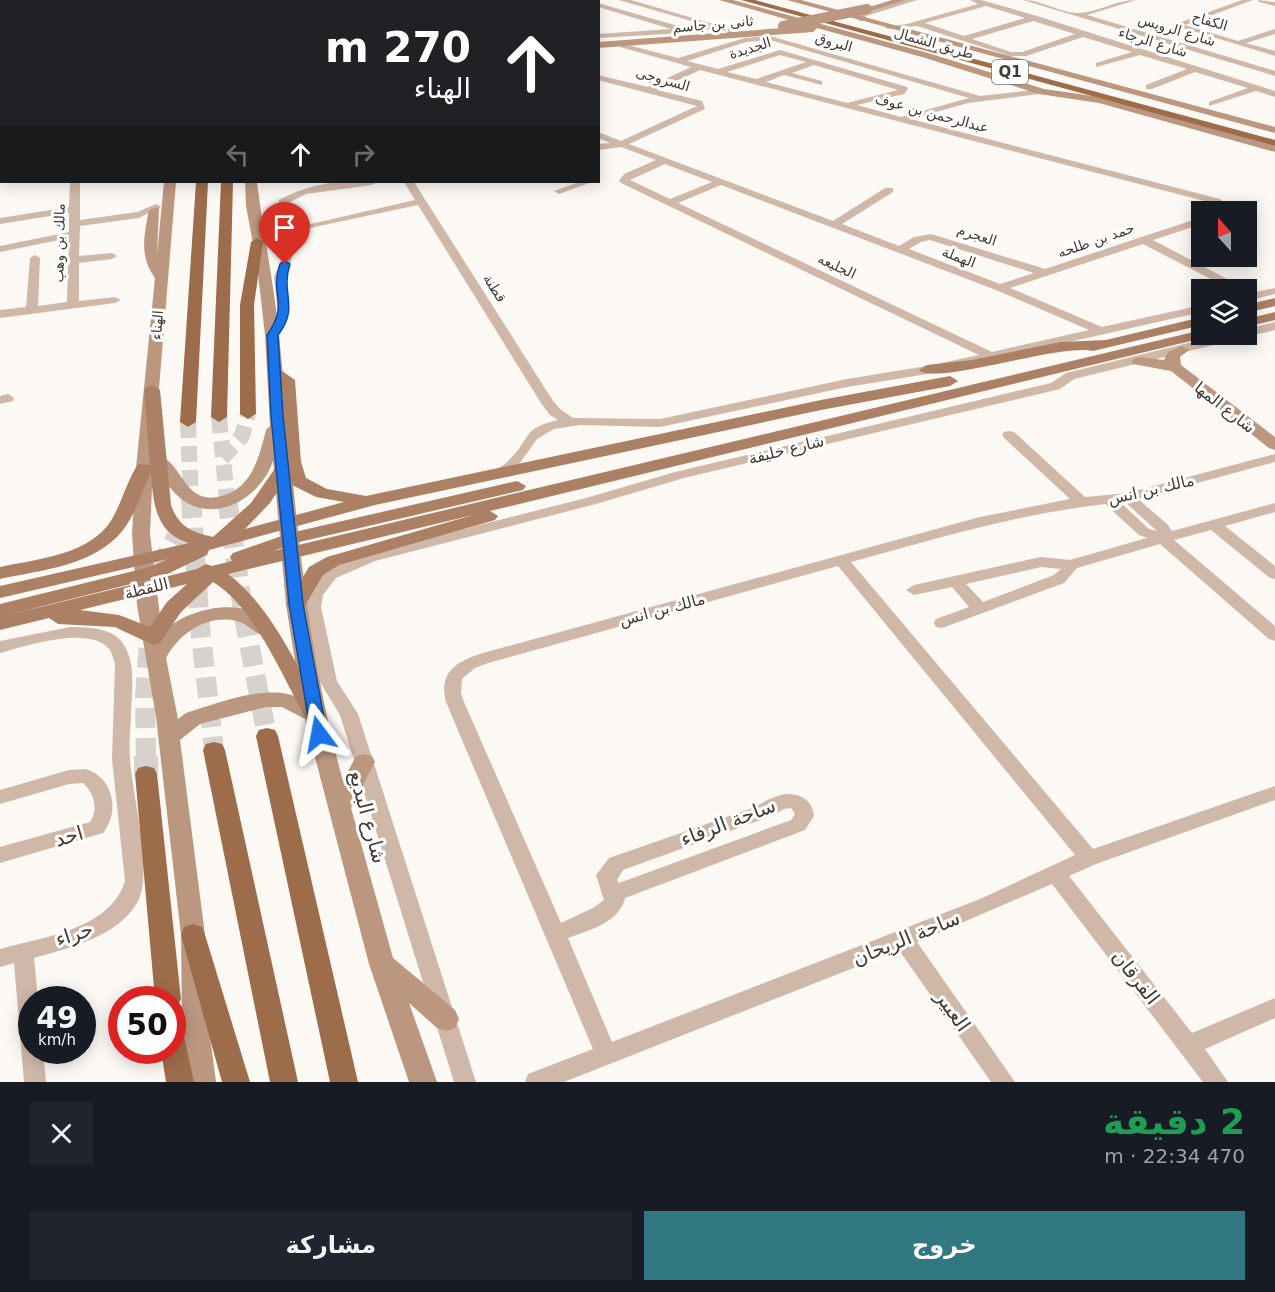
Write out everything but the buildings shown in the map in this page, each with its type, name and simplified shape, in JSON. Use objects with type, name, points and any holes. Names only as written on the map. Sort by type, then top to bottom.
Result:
[{"type":"highway","name":"طريق الشمال","points":[[746,0],[1275,143]]},
{"type":"highway","name":"طريق الشمال","points":[[771,0],[828,13],[976,60],[1275,135]]},
{"type":"highway","points":[[783,0],[828,13]]},
{"type":"highway","points":[[976,60],[1101,83]]},
{"type":"highway","points":[[219,417],[227,183]]},
{"type":"highway","points":[[188,422],[198,184]]},
{"type":"highway","points":[[248,414],[248,311],[252,262],[257,242]]},
{"type":"highway","points":[[267,736],[344,1082]]},
{"type":"highway","points":[[214,750],[284,1082]]},
{"type":"highway","points":[[146,774],[167,986]]},
{"type":"highway","points":[[193,935],[237,1082]]},
{"type":"highway","points":[[177,1064],[180,1082]]},
{"type":"main road","name":"طريق الشمال","points":[[723,0],[925,55],[1040,91],[1100,100],[1275,149]]},
{"type":"main road","name":"طريق الشمال","points":[[791,0],[828,13],[863,13],[888,27],[1275,129]]},
{"type":"main road","points":[[863,13],[893,0]]},
{"type":"main road","points":[[600,41],[705,36],[781,26],[863,13],[902,0]]},
{"type":"main road","name":"ثانى بن جاسم","points":[[618,38],[638,47],[749,31],[770,19],[754,9]]},
{"type":"main road","name":"ثانى بن جاسم","points":[[600,41],[730,30],[830,29]]},
{"type":"main road","points":[[844,32],[857,42]]},
{"type":"main road","points":[[907,56],[925,55]]},
{"type":"main road","points":[[958,58],[976,60],[1100,100]]},
{"type":"main road","points":[[976,60],[1001,78]]},
{"type":"main road","points":[[159,183],[148,255],[153,268],[161,278]]},
{"type":"main road","name":"الهناء","points":[[152,465],[152,390],[170,183]]},
{"type":"main road","points":[[152,465],[192,499],[215,503],[241,496],[256,482],[265,464],[277,416],[275,371],[264,265],[257,242],[251,183]]},
{"type":"main road","points":[[1257,306],[1275,302]]},
{"type":"main road","points":[[1257,320],[1275,316]]},
{"type":"main road","name":"شارع خليفة","points":[[290,538],[373,500],[703,432],[821,405],[950,381],[1104,337],[1191,323]]},
{"type":"main road","points":[[927,370],[955,368],[1104,337]]},
{"type":"main road","name":"شارع خليفة","points":[[290,538],[525,496],[1191,337]]},
{"type":"main road","points":[[1176,368],[1171,361],[1173,355],[1182,350]]},
{"type":"main road","name":"شارع المها","points":[[1138,361],[1176,368],[1275,444]]},
{"type":"main road","points":[[275,371],[287,380],[292,462],[298,481],[329,495],[351,500],[373,500]]},
{"type":"main road","points":[[801,430],[879,419],[1070,376]]},
{"type":"main road","name":"شارع البديع","points":[[277,416],[296,604],[314,715],[382,964],[423,1082]]},
{"type":"main road","points":[[155,648],[174,607],[213,572],[253,551],[290,538],[673,449],[693,442],[703,432]]},
{"type":"main road","points":[[152,465],[162,506],[172,528],[190,537],[253,551]]},
{"type":"main road","points":[[0,573],[69,556],[101,542],[120,520],[152,465]]},
{"type":"main road","points":[[152,465],[141,534],[144,574],[169,738],[193,935],[195,1021],[202,1082]]},
{"type":"main road","points":[[0,610],[144,574],[182,562],[213,543],[255,510],[276,484],[282,471]]},
{"type":"main road","points":[[296,604],[316,571],[333,561],[472,522],[504,509],[525,496]]},
{"type":"main road","name":"اللقطة","points":[[9,621],[144,574],[213,543],[290,538]]},
{"type":"main road","name":"اللقطة","points":[[0,592],[144,574],[213,572],[290,538]]},
{"type":"main road","points":[[182,562],[213,572],[245,598],[266,630],[314,715]]},
{"type":"main road","points":[[155,648],[161,645],[171,633],[205,616],[242,615],[257,621],[266,630]]},
{"type":"main road","points":[[9,621],[88,616],[115,618],[135,625],[155,648]]},
{"type":"main road","points":[[169,738],[193,718],[266,699],[286,700],[314,715]]},
{"type":"main road","points":[[339,809],[364,762]]},
{"type":"main road","points":[[382,964],[446,1019]]},
{"type":"street","points":[[623,0],[730,30]]},
{"type":"street","points":[[828,13],[885,0]]},
{"type":"street","points":[[850,9],[853,13],[863,13],[913,0]]},
{"type":"street","name":"شارع الرجاء","points":[[974,0],[1275,94]]},
{"type":"street","name":"شارع الرويس","points":[[1027,0],[1275,74]]},
{"type":"street","points":[[1080,15],[1132,0]]},
{"type":"street","name":"الكفاح","points":[[1249,0],[1177,24],[1275,54]]},
{"type":"street","points":[[1262,0],[1275,4]]},
{"type":"street","points":[[888,27],[914,24],[985,4]]},
{"type":"street","points":[[600,6],[684,31]]},
{"type":"street","points":[[1023,15],[1049,6]]},
{"type":"street","points":[[964,39],[1034,18]]},
{"type":"street","points":[[914,24],[1015,55],[1083,34]]},
{"type":"street","points":[[600,26],[618,38]]},
{"type":"street","name":"ثانى بن جاسم","points":[[600,41],[703,30],[710,26]]},
{"type":"street","points":[[600,41],[670,27]]},
{"type":"street","points":[[1239,43],[1275,31]]},
{"type":"street","name":"البروق","points":[[678,62],[746,40],[770,38],[982,99]]},
{"type":"street","name":"عبدالرحمن بن عوف","points":[[638,47],[678,62],[847,105],[1201,201]]},
{"type":"street","name":"الجديدة","points":[[718,72],[775,52],[904,90],[847,105]]},
{"type":"street","points":[[1099,66],[1140,52]]},
{"type":"street","points":[[1180,64],[1208,54]]},
{"type":"street","points":[[757,82],[814,62]]},
{"type":"street","points":[[651,90],[699,67]]},
{"type":"street","points":[[1149,87],[1195,69]]},
{"type":"street","points":[[784,73],[819,83]]},
{"type":"street","name":"السروجى","points":[[600,77],[699,103],[702,107],[621,144]]},
{"type":"street","points":[[1010,94],[1018,87],[1014,82]]},
{"type":"street","points":[[1212,104],[1256,88]]},
{"type":"street","name":"البروق","points":[[901,120],[917,113],[982,99],[1040,91]]},
{"type":"street","name":"الهملة","points":[[600,136],[1000,288],[1104,337]]},
{"type":"street","points":[[600,147],[621,144]]},
{"type":"street","name":"الجليعه","points":[[665,160],[624,179],[632,186],[992,356]]},
{"type":"street","points":[[669,203],[720,182]]},
{"type":"street","name":"مالك بن وهب","points":[[73,304],[75,183]]},
{"type":"street","points":[[272,335],[282,323],[285,312],[280,279],[287,258],[282,223],[283,202],[290,196],[347,183]]},
{"type":"street","name":"قطنة","points":[[410,183],[423,201],[554,419],[572,423]]},
{"type":"street","points":[[559,190],[584,183]]},
{"type":"street","points":[[832,225],[889,190]]},
{"type":"street","points":[[284,235],[308,226],[423,201]]},
{"type":"street","points":[[0,249],[128,217],[156,207]]},
{"type":"street","points":[[0,221],[74,209]]},
{"type":"street","points":[[128,217],[149,221],[153,226]]},
{"type":"street","points":[[282,223],[308,226]]},
{"type":"street","name":"حمد بن طلحه","points":[[1000,288],[1191,224]]},
{"type":"street","name":"العجرم","points":[[900,250],[918,239],[932,237],[1046,273]]},
{"type":"street","points":[[1144,240],[1220,279]]},
{"type":"street","points":[[73,260],[112,256]]},
{"type":"street","points":[[32,310],[35,258]]},
{"type":"street","points":[[1257,294],[1275,291]]},
{"type":"street","points":[[0,314],[115,300]]},
{"type":"street","name":"شارع خليفة","points":[[572,423],[630,425],[660,423],[847,383],[927,370],[1079,336],[1104,337],[1191,311]]},
{"type":"street","points":[[1074,322],[1079,329],[1079,336]]},
{"type":"street","points":[[1257,330],[1275,326]]},
{"type":"street","name":"شارع خليفة","points":[[332,574],[370,557],[577,505],[680,475],[1054,386],[1070,376],[1201,345]]},
{"type":"street","name":"شارع خليفة","points":[[502,472],[519,460],[536,433],[554,419]]},
{"type":"street","points":[[1009,435],[1081,501]]},
{"type":"street","name":"مالك بن انس","points":[[607,1055],[466,724],[452,699],[451,685],[458,672],[483,659],[1002,516],[1081,501],[1128,497],[1275,458]]},
{"type":"street","points":[[1128,497],[1162,527],[1165,533],[1163,539]]},
{"type":"street","points":[[1109,500],[1144,532],[1163,539],[1275,635]]},
{"type":"street","points":[[914,590],[1041,562],[1070,565],[1275,507]]},
{"type":"street","points":[[1213,524],[1275,574]]},
{"type":"street","points":[[841,560],[1089,858]]},
{"type":"street","points":[[942,623],[1059,579],[1070,565]]},
{"type":"street","name":"شارع البديع","points":[[332,574],[315,594],[314,613],[331,687],[347,710],[465,1082]]},
{"type":"street","points":[[956,582],[980,609]]},
{"type":"street","name":"حراء","points":[[0,647],[62,632],[99,635],[115,645],[123,663],[121,759],[135,890],[124,909],[103,924],[0,958]]},
{"type":"street","name":"احد","points":[[0,797],[69,777],[86,776],[98,786],[106,815],[103,822],[96,828],[0,855]]},
{"type":"street","name":"ساحة الريحان","points":[[536,1082],[987,905],[1089,858],[1275,793]]},
{"type":"street","name":"ساحة الرفاء","points":[[780,801],[795,801],[806,812],[803,820],[792,827],[614,893],[606,875],[616,864],[762,812],[780,801]]},
{"type":"street","name":"الفرقان","points":[[1055,873],[1217,1082]]},
{"type":"street","points":[[556,934],[608,911],[615,902],[614,893]]},
{"type":"street","name":"العبير","points":[[903,939],[1004,1082]]},
{"type":"street","points":[[23,951],[26,986]]},
{"type":"street","points":[[1188,1045],[1275,1008]]},
{"type":"street","points":[[33,1064],[35,1082]]},
{"type":"tunnel","points":[[223,457],[242,436],[248,414]]},
{"type":"tunnel","points":[[219,417],[223,457]]},
{"type":"tunnel","points":[[188,422],[191,499]]},
{"type":"tunnel","points":[[223,457],[227,499]]},
{"type":"tunnel","points":[[191,498],[200,627],[214,750]]},
{"type":"tunnel","points":[[227,498],[244,617],[267,736]]},
{"type":"tunnel","points":[[162,571],[167,554],[187,517]]},
{"type":"tunnel","points":[[146,758],[145,696],[149,642]]},
{"type":"tunnel","points":[[146,758],[146,774]]},
{"type":"route","points":[[285,264],[280,279],[285,307],[284,318],[272,335],[277,416],[296,604],[319,734]]}]
